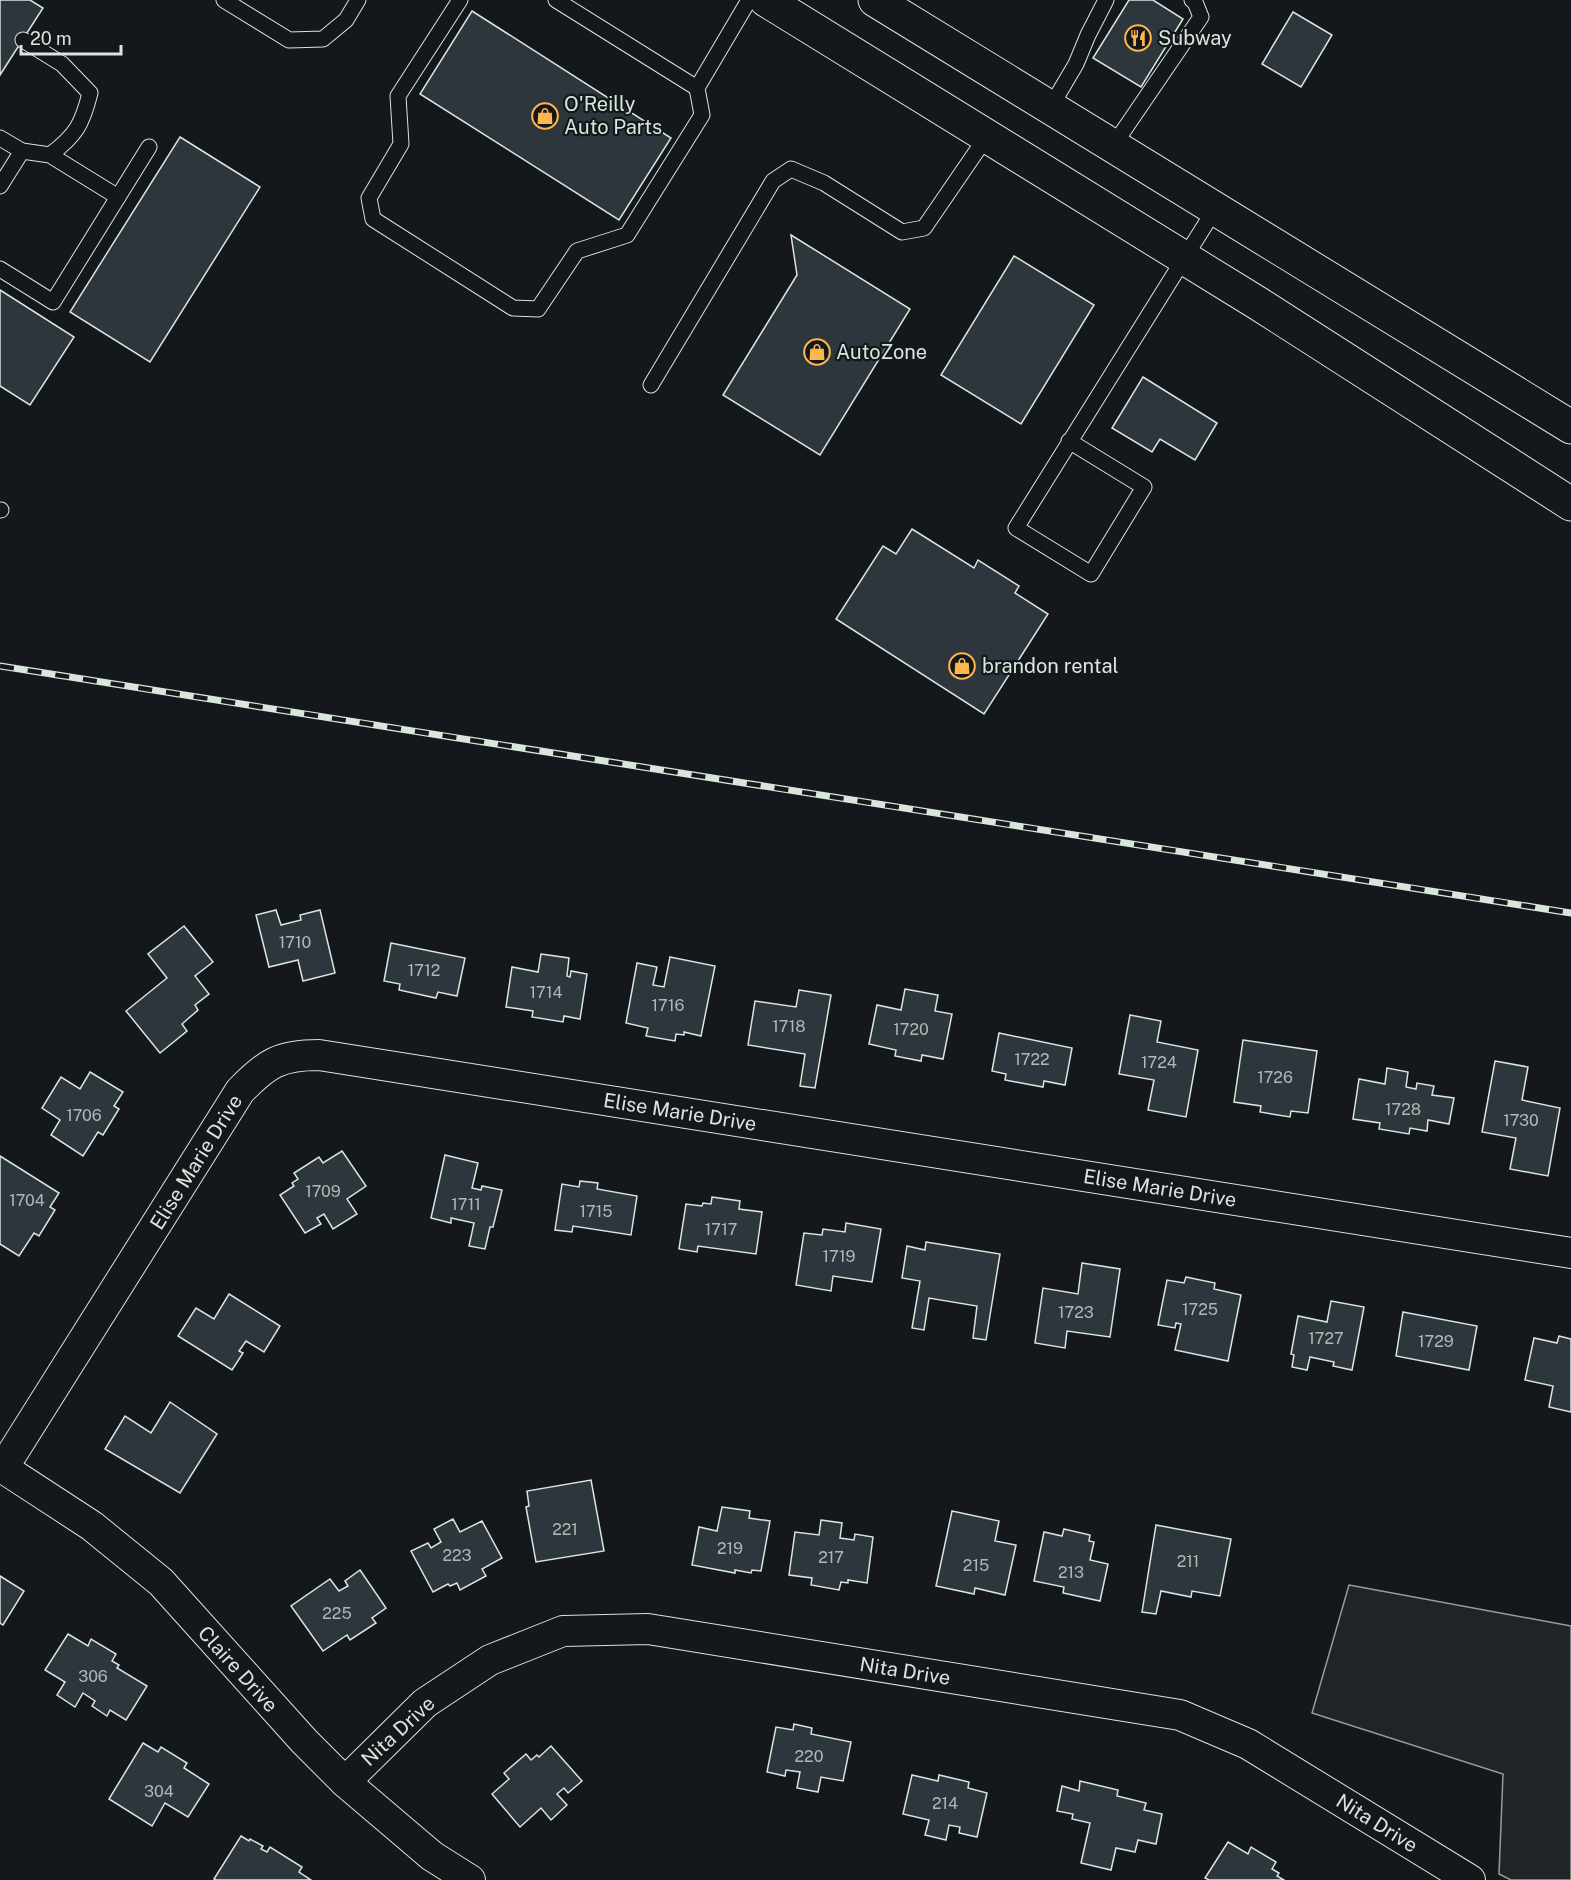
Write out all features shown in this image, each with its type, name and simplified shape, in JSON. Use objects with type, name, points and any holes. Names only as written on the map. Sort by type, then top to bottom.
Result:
[{"type":"main road","points":[[766,0],[1184,258],[1571,504]]},
{"type":"main road","points":[[875,0],[1571,427]]},
{"type":"street","name":"Elise Marie Drive","points":[[2,1467],[240,1091],[255,1075],[272,1063],[293,1055],[318,1054],[1571,1253]]},
{"type":"street","name":"Claire Drive","points":[[2,1467],[92,1526],[161,1582],[304,1741],[345,1782],[432,1856],[470,1880]]},
{"type":"street","name":"Nita Drive","points":[[345,1782],[425,1703],[490,1660],[563,1631],[648,1629],[1180,1715],[1248,1744],[1470,1880]]},
{"type":"lane","points":[[224,0],[289,40],[323,39],[346,20],[358,0]]},
{"type":"lane","points":[[460,0],[398,96],[401,144],[369,198],[373,219],[513,308],[538,309],[577,251],[627,235],[702,115],[697,88],[749,0]]},
{"type":"lane","points":[[556,0],[697,88]]},
{"type":"lane","points":[[1050,108],[1076,64],[1106,0]]},
{"type":"lane","points":[[1113,146],[1201,17],[1192,0]]},
{"type":"lane","points":[[22,40],[62,64],[90,93],[83,118],[69,141],[50,155]]},
{"type":"lane","points":[[651,385],[773,181],[791,169],[824,183],[902,232],[924,228],[987,136]]},
{"type":"lane","points":[[0,138],[22,152],[50,155],[118,197]]},
{"type":"lane","points":[[0,269],[52,302],[149,147]]},
{"type":"lane","points":[[0,186],[22,152]]},
{"type":"lane","points":[[1069,441],[1144,488],[1091,574],[1016,528],[1069,441],[1215,209]]},
{"type":"shaded area","points":[[1349,1585],[1571,1626],[1571,1880],[1511,1880],[1499,1874],[1503,1774],[1312,1713]]},
{"type":"building","points":[[0,0],[30,0],[43,8],[0,75]]},
{"type":"building","name":"Subway","points":[[1129,0],[1153,0],[1183,19],[1141,87],[1093,58]]},
{"type":"building","name":"O'Reilly Auto Parts","points":[[472,11],[671,138],[619,220],[420,94]]},
{"type":"building","points":[[1293,12],[1332,35],[1301,87],[1262,64]]},
{"type":"building","points":[[180,137],[260,187],[150,362],[70,312]]},
{"type":"building","name":"AutoZone","points":[[791,235],[910,309],[820,455],[723,395],[797,275]]},
{"type":"building","points":[[1014,256],[1094,305],[1021,424],[941,375]]},
{"type":"building","points":[[0,290],[74,337],[30,405],[0,386]]},
{"type":"building","points":[[1143,377],[1217,423],[1195,460],[1160,439],[1152,452],[1112,428]]},
{"type":"building","name":"brandon rental","points":[[912,529],[974,568],[978,560],[1019,586],[1015,593],[1048,614],[984,714],[836,619],[883,546],[896,554]]},
{"type":"building","points":[[276,910],[281,925],[301,920],[300,915],[320,910],[335,973],[303,981],[298,960],[269,967],[256,915]]},
{"type":"building","points":[[184,926],[213,962],[195,976],[209,994],[195,1005],[198,1010],[182,1024],[187,1031],[160,1053],[126,1011],[167,978],[148,954]]},
{"type":"building","points":[[391,943],[465,958],[457,996],[438,992],[436,998],[399,990],[400,984],[384,981]]},
{"type":"building","points":[[541,954],[569,958],[567,976],[570,977],[571,971],[587,974],[580,1019],[564,1016],[563,1022],[532,1017],[533,1011],[506,1007],[512,967],[538,972]]},
{"type":"building","points":[[670,957],[715,966],[701,1036],[684,1032],[684,1035],[676,1034],[675,1041],[646,1036],[648,1028],[626,1023],[637,963],[657,967],[653,985],[664,987]]},
{"type":"building","points":[[905,989],[938,995],[935,1011],[952,1014],[943,1059],[922,1055],[921,1061],[895,1056],[896,1050],[869,1044],[877,1005],[901,1010]]},
{"type":"building","points":[[799,990],[831,995],[815,1088],[800,1086],[805,1054],[748,1045],[755,1001],[796,1007]]},
{"type":"building","points":[[1130,1015],[1161,1021],[1157,1042],[1198,1050],[1186,1117],[1148,1110],[1154,1080],[1119,1074]]},
{"type":"building","points":[[999,1033],[1072,1048],[1065,1085],[1044,1081],[1043,1087],[1005,1080],[1006,1074],[992,1071]]},
{"type":"building","points":[[1243,1040],[1317,1051],[1308,1113],[1291,1111],[1290,1117],[1260,1112],[1261,1106],[1234,1102]]},
{"type":"building","points":[[1495,1061],[1528,1067],[1522,1100],[1560,1108],[1548,1176],[1510,1169],[1516,1138],[1482,1132]]},
{"type":"building","points":[[1387,1068],[1408,1072],[1406,1087],[1416,1089],[1417,1083],[1434,1086],[1432,1095],[1454,1098],[1449,1124],[1428,1120],[1427,1131],[1410,1128],[1409,1134],[1379,1129],[1380,1123],[1353,1119],[1359,1079],[1385,1084]]},
{"type":"building","points":[[90,1072],[123,1092],[114,1106],[119,1109],[103,1135],[98,1132],[83,1156],[51,1135],[60,1120],[42,1108],[61,1077],[80,1089]]},
{"type":"building","points":[[342,1151],[366,1186],[347,1199],[357,1214],[333,1229],[324,1214],[317,1218],[321,1224],[305,1233],[280,1195],[294,1186],[292,1183],[298,1179],[294,1173],[319,1157],[323,1163]]},
{"type":"building","points":[[445,1155],[478,1163],[472,1188],[481,1190],[482,1186],[502,1190],[485,1249],[469,1246],[474,1223],[451,1218],[451,1223],[431,1218]]},
{"type":"building","points":[[0,1156],[59,1193],[50,1207],[55,1210],[39,1236],[34,1233],[19,1256],[0,1244]]},
{"type":"building","points":[[580,1181],[598,1183],[597,1189],[637,1196],[631,1235],[573,1226],[572,1232],[555,1230],[562,1184],[579,1187]]},
{"type":"building","points":[[712,1197],[740,1201],[739,1209],[762,1212],[756,1254],[698,1246],[697,1252],[679,1249],[686,1204],[702,1206],[703,1203],[711,1204]]},
{"type":"building","points":[[846,1223],[881,1229],[872,1282],[833,1276],[831,1291],[796,1285],[804,1233],[822,1235],[823,1229],[845,1232]]},
{"type":"building","points":[[926,1242],[1000,1254],[986,1340],[973,1338],[977,1306],[929,1298],[924,1330],[912,1328],[920,1281],[902,1278],[907,1246],[925,1250]]},
{"type":"building","points":[[1082,1263],[1120,1269],[1110,1337],[1067,1331],[1065,1348],[1035,1343],[1043,1288],[1078,1294]]},
{"type":"building","points":[[1186,1277],[1215,1283],[1214,1289],[1241,1295],[1228,1361],[1175,1350],[1181,1324],[1176,1323],[1175,1328],[1158,1325],[1167,1280],[1184,1283]]},
{"type":"building","points":[[229,1294],[280,1326],[264,1352],[246,1341],[239,1351],[243,1353],[232,1370],[178,1336],[196,1308],[214,1319]]},
{"type":"building","points":[[1331,1301],[1364,1307],[1352,1370],[1333,1366],[1334,1362],[1310,1357],[1307,1370],[1292,1367],[1294,1355],[1291,1354],[1298,1316],[1327,1322]]},
{"type":"building","points":[[1403,1312],[1477,1326],[1469,1370],[1396,1356]]},
{"type":"building","points":[[1559,1336],[1571,1339],[1571,1412],[1549,1407],[1553,1386],[1525,1380],[1534,1338],[1557,1343]]},
{"type":"building","points":[[170,1402],[217,1434],[180,1493],[105,1449],[125,1416],[151,1433]]},
{"type":"building","points":[[591,1480],[604,1551],[536,1562],[526,1507],[529,1506],[527,1491]]},
{"type":"building","points":[[722,1507],[750,1511],[749,1518],[770,1521],[761,1571],[752,1570],[751,1573],[735,1570],[735,1573],[692,1565],[699,1527],[717,1531]]},
{"type":"building","points":[[952,1511],[999,1521],[995,1541],[1016,1545],[1005,1595],[975,1588],[974,1594],[936,1586]]},
{"type":"building","points":[[453,1519],[460,1532],[482,1521],[502,1558],[482,1569],[486,1576],[460,1590],[457,1583],[450,1586],[448,1584],[433,1592],[411,1551],[428,1543],[431,1548],[441,1542],[434,1529]]},
{"type":"building","points":[[821,1520],[842,1523],[840,1538],[854,1540],[855,1534],[873,1537],[867,1583],[848,1580],[848,1583],[841,1582],[839,1590],[811,1585],[812,1578],[789,1575],[795,1532],[819,1535]]},
{"type":"building","points":[[1156,1525],[1231,1539],[1220,1596],[1192,1591],[1191,1597],[1161,1591],[1156,1614],[1142,1612]]},
{"type":"building","points":[[1064,1529],[1090,1535],[1089,1541],[1094,1542],[1090,1560],[1108,1564],[1100,1601],[1063,1593],[1064,1587],[1034,1581],[1044,1532],[1062,1536]]},
{"type":"building","points":[[360,1570],[386,1608],[372,1618],[376,1623],[350,1640],[347,1635],[323,1651],[291,1606],[330,1579],[339,1591],[348,1586],[345,1581]]},
{"type":"building","points":[[0,1576],[24,1591],[3,1625],[0,1623]]},
{"type":"building","points":[[68,1634],[88,1646],[91,1639],[116,1654],[112,1661],[119,1665],[117,1668],[147,1686],[126,1720],[110,1710],[107,1716],[92,1706],[95,1701],[83,1693],[75,1707],[57,1695],[65,1682],[45,1670]]},
{"type":"building","points":[[794,1724],[812,1728],[811,1734],[851,1742],[843,1781],[821,1777],[818,1792],[797,1788],[800,1772],[786,1770],[785,1776],[767,1772],[776,1727],[793,1730]]},
{"type":"building","points":[[143,1743],[158,1752],[161,1747],[187,1763],[184,1768],[209,1784],[188,1817],[165,1803],[152,1826],[109,1799]]},
{"type":"building","points":[[551,1746],[582,1781],[568,1793],[564,1788],[557,1794],[567,1805],[551,1820],[541,1808],[520,1827],[492,1794],[509,1779],[504,1773],[526,1754],[531,1760],[537,1755],[539,1757]]},
{"type":"building","points":[[912,1775],[938,1781],[939,1775],[969,1782],[968,1788],[987,1793],[977,1837],[959,1833],[960,1827],[949,1825],[946,1840],[925,1835],[929,1820],[903,1814]]},
{"type":"building","points":[[1080,1781],[1118,1790],[1117,1796],[1146,1803],[1144,1810],[1162,1814],[1156,1844],[1138,1840],[1135,1852],[1116,1848],[1111,1870],[1081,1863],[1090,1823],[1072,1819],[1073,1814],[1057,1811],[1062,1786],[1079,1791]]},
{"type":"building","points":[[241,1836],[263,1846],[261,1849],[267,1852],[270,1847],[302,1867],[299,1872],[311,1880],[214,1879]]},
{"type":"building","points":[[1228,1842],[1248,1854],[1251,1847],[1276,1862],[1272,1869],[1284,1880],[1209,1880],[1205,1878]]},
{"type":"railway","points":[[0,666],[1571,913]]},
{"type":"place","name":"Subway","points":[[1138,38]]},
{"type":"place","name":"O'Reilly Auto Parts","points":[[545,116]]},
{"type":"place","name":"AutoZone","points":[[817,352]]},
{"type":"place","name":"brandon rental","points":[[962,666]]}]
